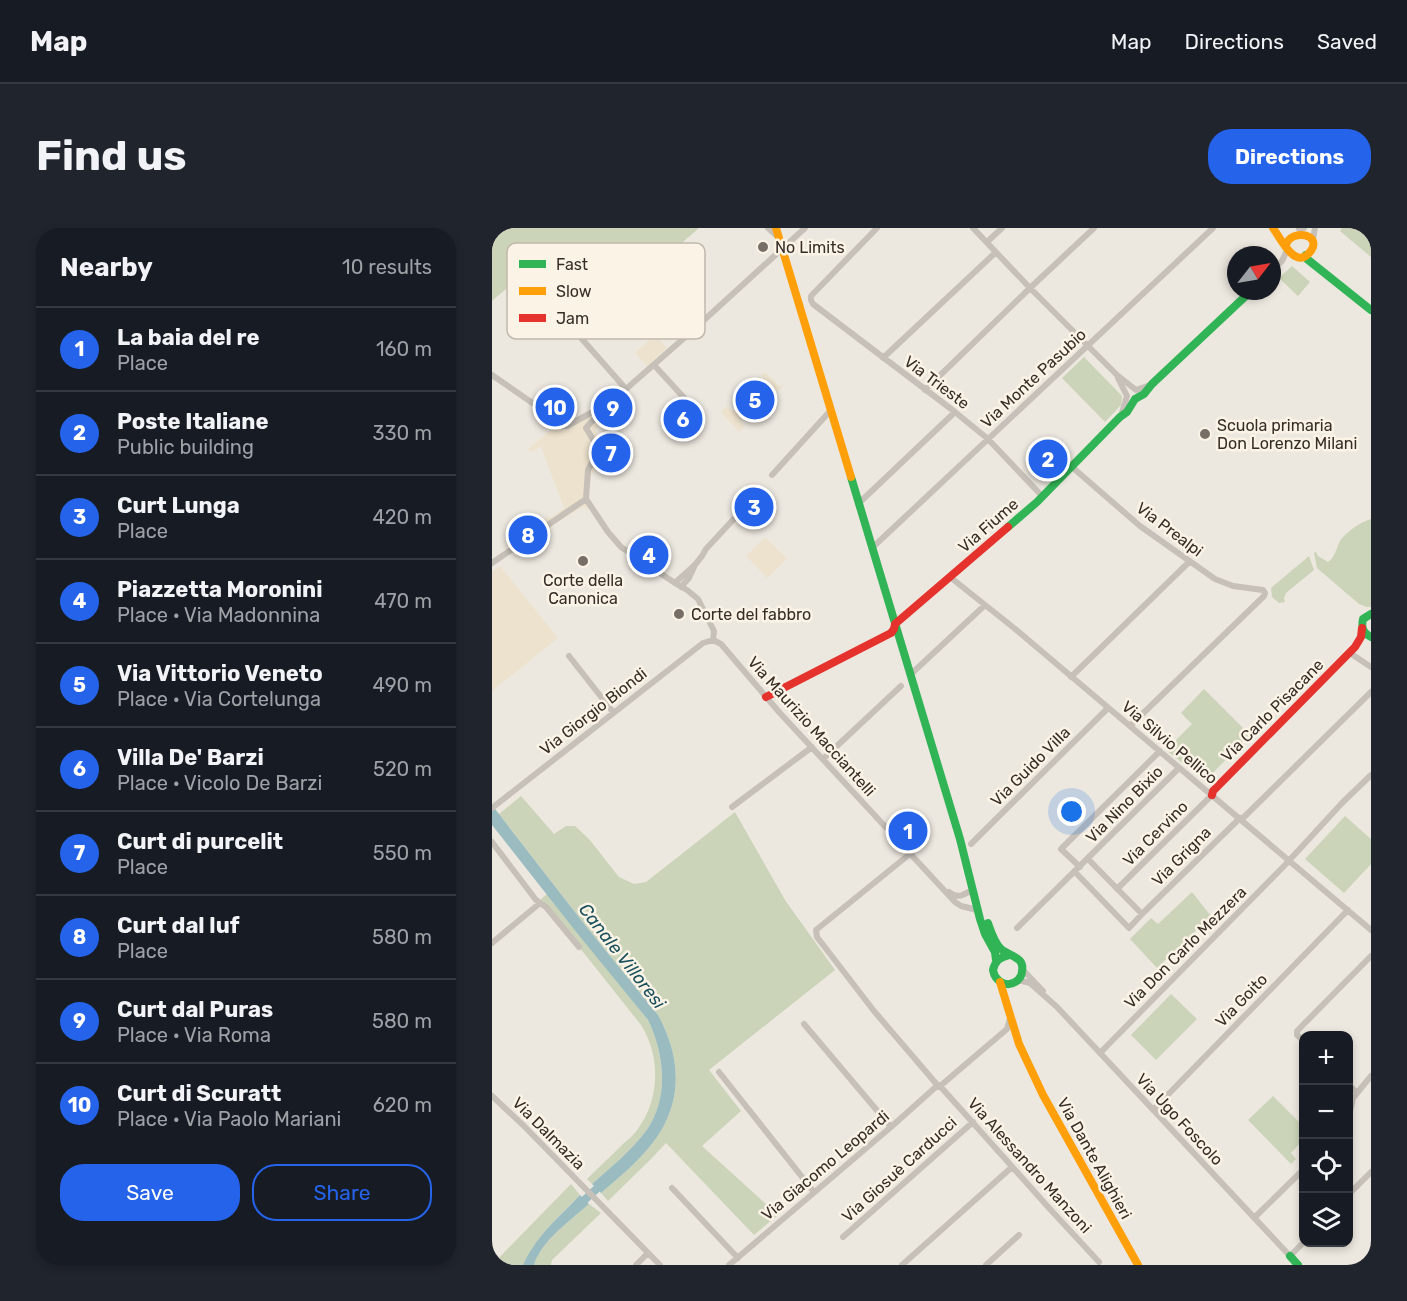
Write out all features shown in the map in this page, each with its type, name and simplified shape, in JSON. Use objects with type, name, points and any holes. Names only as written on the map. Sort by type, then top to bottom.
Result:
[{"type":"main road","points":[[776,228],[961,844],[986,938],[995,953],[996,960],[993,970],[996,979],[1000,982],[1004,984],[1015,982],[1022,974],[1020,961],[1001,949],[992,934],[976,882],[961,844]]},
{"type":"main road","points":[[1275,228],[1284,232],[1298,230],[1308,232],[1313,240],[1311,250],[1306,255],[1298,257],[1289,250],[1275,228]]},
{"type":"main road","points":[[1289,250],[1287,237],[1298,230]]},
{"type":"main road","points":[[1306,255],[1307,259],[1371,310]]},
{"type":"main road","name":"Via Fiume","points":[[766,697],[886,636],[894,629],[895,624],[1042,496],[1127,412],[1132,395],[1144,394],[1241,300]]},
{"type":"main road","name":"Via Carlo Pisacane","points":[[1353,650],[1361,637],[1363,619],[1371,614]]},
{"type":"main road","points":[[1362,628],[1371,638]]},
{"type":"main road","name":"Via Carlo Pisacane","points":[[1212,795],[1213,791],[1353,650],[1371,638]]},
{"type":"main road","points":[[996,960],[1009,955]]},
{"type":"main road","name":"Via Dante Alighieri","points":[[1000,982],[1019,1044],[1053,1115],[1138,1265]]},
{"type":"main road","name":"Via Dante Alighieri","points":[[1015,982],[1010,994],[1029,1065]]},
{"type":"main road","points":[[1290,1256],[1298,1265]]},
{"type":"street","points":[[768,228],[779,239]]},
{"type":"street","points":[[705,317],[804,228]]},
{"type":"street","name":"Via Trieste","points":[[877,228],[811,296],[813,304],[988,439],[1042,496]]},
{"type":"street","points":[[973,228],[1029,288],[1117,375],[1132,395]]},
{"type":"street","points":[[987,242],[1002,228]]},
{"type":"street","points":[[925,390],[1094,228]]},
{"type":"street","name":"Via Monte Pasubio","points":[[872,548],[1213,228]]},
{"type":"street","points":[[1313,240],[1315,228]]},
{"type":"street","points":[[1281,262],[1289,250]]},
{"type":"street","points":[[882,358],[996,252]]},
{"type":"street","points":[[582,339],[626,389]]},
{"type":"street","points":[[681,339],[608,404],[586,428],[594,441],[595,448],[594,459],[588,470],[584,500],[621,547],[692,593],[703,608],[714,631],[713,640]]},
{"type":"street","points":[[654,364],[687,401]]},
{"type":"street","points":[[492,375],[562,426],[567,426],[608,404]]},
{"type":"street","points":[[772,475],[831,410]]},
{"type":"street","points":[[858,504],[955,412]]},
{"type":"street","name":"Via Prealpi","points":[[1072,466],[1140,526],[1215,579],[1233,586],[1265,592],[1264,596],[1130,726]]},
{"type":"street","points":[[492,563],[584,500]]},
{"type":"street","points":[[678,585],[684,574],[694,567],[706,549],[743,509]]},
{"type":"street","points":[[1071,677],[1189,562]]},
{"type":"street","name":"Via Silvio Pellico","points":[[950,577],[1371,930]]},
{"type":"street","points":[[910,675],[985,605]]},
{"type":"street","name":"Via Maurizio Macciantelli","points":[[713,640],[721,644],[766,697],[955,902],[961,906],[978,910]]},
{"type":"street","name":"Via Giorgio Biondi","points":[[493,807],[703,643],[713,640]]},
{"type":"street","points":[[1353,650],[1371,667]]},
{"type":"street","points":[[569,656],[613,712]]},
{"type":"street","points":[[823,759],[901,686]]},
{"type":"street","name":"Via Grigna","points":[[1142,914],[1371,692]]},
{"type":"street","name":"Via Guido Villa","points":[[971,844],[1108,708]]},
{"type":"street","points":[[732,807],[812,747]]},
{"type":"street","points":[[1142,914],[1129,928],[1061,849],[1160,751]]},
{"type":"street","name":"Via Nino Bixio","points":[[1017,928],[1179,768]]},
{"type":"street","name":"Via Don Carlo Mezzera","points":[[1100,1053],[1371,775]]},
{"type":"street","name":"Via Cervino","points":[[1117,889],[1212,795]]},
{"type":"street","points":[[492,842],[533,896],[546,907],[579,947]]},
{"type":"street","name":"Via Alessandro Manzoni","points":[[910,853],[816,930],[817,937],[873,1011],[1099,1262]]},
{"type":"street","name":"Via Nino Bixio","points":[[1088,859],[1142,914]]},
{"type":"street","name":"Via Maurizio Macciantelli","points":[[939,884],[957,897],[972,890]]},
{"type":"street","points":[[492,943],[540,903]]},
{"type":"street","name":"Via Goito","points":[[1153,1110],[1348,910]]},
{"type":"street","points":[[1299,1037],[1297,1031],[1371,956]]},
{"type":"street","name":"Via Ugo Foscolo","points":[[1023,969],[1290,1256]]},
{"type":"street","name":"Via Ugo Foscolo","points":[[1015,982],[1030,983],[1051,1001]]},
{"type":"street","name":"Via Giacomo Leopardi","points":[[729,1265],[1007,1029],[1010,1018]]},
{"type":"street","points":[[804,1023],[891,1127]]},
{"type":"street","points":[[719,1072],[814,1192]]},
{"type":"street","points":[[1353,1098],[1371,1076]]},
{"type":"street","points":[[1349,1085],[1356,1092]]},
{"type":"street","name":"Via Dalmazia","points":[[492,1096],[660,1265]]},
{"type":"street","name":"Via Giosuè Carducci","points":[[843,1237],[973,1122]]},
{"type":"street","points":[[902,1265],[1012,1167]]},
{"type":"street","points":[[1350,1193],[1371,1172]]},
{"type":"street","points":[[1254,1218],[1299,1174]]},
{"type":"street","points":[[672,1188],[738,1258]]},
{"type":"street","points":[[986,1265],[1019,1235]]},
{"type":"street","points":[[1290,1256],[1299,1247]]},
{"type":"street","points":[[636,1265],[648,1253]]},
{"type":"green space","points":[[492,228],[699,228],[682,243],[507,243],[507,288],[492,301]]},
{"type":"green space","points":[[1342,228],[1371,228],[1371,257],[1340,231]]},
{"type":"green space","points":[[1292,266],[1310,282],[1298,296],[1281,280],[1281,276]]},
{"type":"green space","points":[[1084,357],[1122,396],[1121,405],[1105,422],[1062,378]]},
{"type":"green space","points":[[1371,519],[1371,607],[1367,607],[1359,604],[1317,568],[1314,553],[1316,552],[1328,562],[1346,534]]},
{"type":"green space","points":[[1309,556],[1314,570],[1286,593],[1285,602],[1279,603],[1272,597],[1271,588]]},
{"type":"green space","points":[[1204,689],[1250,735],[1205,781],[1166,750],[1192,724],[1181,713]]},
{"type":"green space","points":[[521,796],[554,834],[566,826],[575,826],[589,839],[619,877],[634,884],[646,882],[735,812],[785,900],[835,970],[709,1070],[741,1111],[702,1146],[778,1215],[754,1235],[666,1143],[608,1201],[601,1193],[645,1152],[667,1120],[676,1086],[672,1050],[658,1015],[499,814]]},
{"type":"green space","points":[[1345,816],[1371,839],[1371,864],[1344,893],[1305,859]]},
{"type":"green space","points":[[1192,892],[1211,916],[1157,968],[1130,939],[1151,918],[1158,924]]},
{"type":"green space","points":[[547,894],[648,1020],[661,1062],[662,1077],[658,1105],[646,1131],[592,1184],[587,1179],[634,1134],[645,1118],[654,1092],[655,1064],[648,1037],[641,1025],[541,899]]},
{"type":"green space","points":[[1171,994],[1197,1019],[1156,1060],[1131,1035]]},
{"type":"green space","points":[[1273,1096],[1299,1122],[1299,1144],[1291,1153],[1296,1159],[1291,1164],[1248,1120]]},
{"type":"green space","points":[[571,1184],[580,1195],[541,1236],[523,1265],[492,1265]]},
{"type":"green space","points":[[589,1204],[601,1213],[552,1260],[551,1265],[534,1265],[550,1239]]},
{"type":"shaded area","points":[[651,339],[659,339],[667,348],[647,366],[635,353]]},
{"type":"shaded area","points":[[765,372],[779,386],[783,386],[778,391],[772,386],[760,397],[766,403],[760,409],[753,402],[741,414],[741,422],[745,426],[739,432],[721,412],[727,406],[730,410],[737,410],[749,398],[742,391],[748,385],[754,390],[764,379],[761,375]]},
{"type":"shaded area","points":[[594,413],[601,421],[595,431],[613,452],[604,457],[590,477],[588,511],[582,507],[538,535],[534,530],[545,523],[544,521],[549,516],[551,518],[564,508],[541,447],[530,452],[528,449],[557,425],[560,428]]},
{"type":"shaded area","points":[[765,537],[787,559],[767,578],[746,556]]},
{"type":"shaded area","points":[[500,566],[558,638],[492,691],[492,572]]},
{"type":"water","points":[[492,805],[658,1015],[672,1050],[676,1086],[667,1120],[645,1152],[601,1193],[592,1184],[634,1145],[653,1118],[658,1105],[662,1077],[658,1048],[648,1020],[492,825]]},
{"type":"water","points":[[580,1195],[589,1204],[550,1239],[534,1265],[523,1265],[541,1236]]},
{"type":"waterway","name":"Canale Villoresi","points":[[579,1205],[603,1183]]},
{"type":"traffic: fast","points":[[1306,255],[1307,259],[1371,310]]},
{"type":"traffic: fast","points":[[1008,527],[1037,502],[1127,412],[1135,399],[1144,394],[1241,300]]},
{"type":"traffic: fast","points":[[851,477],[960,839],[980,919],[995,952],[996,960]]},
{"type":"traffic: fast","points":[[1371,614],[1363,619],[1362,625],[1364,632],[1371,637]]},
{"type":"traffic: fast","points":[[988,923],[999,946],[1016,957],[1022,966],[1019,979],[1014,983],[1006,984],[996,978],[993,970],[998,960],[1009,955]]},
{"type":"traffic: fast","points":[[1290,1256],[1298,1265]]},
{"type":"traffic: slow","points":[[776,228],[851,477]]},
{"type":"traffic: slow","points":[[1273,228],[1288,250],[1299,258],[1310,252],[1313,241],[1310,237],[1299,235],[1294,236],[1286,245]]},
{"type":"traffic: slow","points":[[1000,982],[1019,1044],[1043,1095],[1138,1265]]},
{"type":"traffic: jam","points":[[766,697],[891,633],[895,624],[1008,527]]},
{"type":"traffic: jam","points":[[1212,795],[1213,791],[1355,647],[1361,637],[1362,628]]},
{"type":"place","name":"No Limits","points":[[763,247]]},
{"type":"place","name":"Via Vittorio Veneto","points":[[755,400]]},
{"type":"place","name":"Curt di Scuratt","points":[[555,407]]},
{"type":"place","name":"Curt dal Puras","points":[[613,408]]},
{"type":"place","name":"Villa De' Barzi","points":[[683,419]]},
{"type":"place","name":"Scuola primaria Don Lorenzo Milani","points":[[1205,434]]},
{"type":"place","name":"Curt di purcelit","points":[[611,453]]},
{"type":"place","name":"Poste Italiane","points":[[1048,459]]},
{"type":"place","name":"Curt Lunga","points":[[754,507]]},
{"type":"place","name":"Curt dal luf","points":[[528,535]]},
{"type":"place","name":"Piazzetta Moronini","points":[[649,555]]},
{"type":"place","name":"Corte della Canonica","points":[[583,561]]},
{"type":"place","name":"Corte del fabbro","points":[[679,614]]},
{"type":"place","name":"La baia del re","points":[[908,831]]}]
